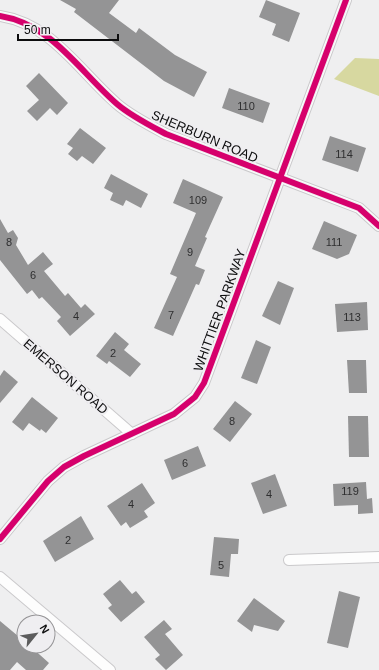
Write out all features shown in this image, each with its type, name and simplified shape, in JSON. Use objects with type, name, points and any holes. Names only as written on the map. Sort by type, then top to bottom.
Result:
[{"type":"street","name":"WHITTIER PARKWAY","points":[[0,539],[48,481],[64,467],[84,456],[174,414],[195,397],[204,383],[346,0]]},
{"type":"street","name":"SHERBURN ROAD","points":[[0,16],[27,23],[56,42],[119,105],[143,122],[166,134],[359,208],[379,226]]},
{"type":"street","name":"EMERSON ROAD","points":[[0,319],[132,434]]},
{"type":"street","points":[[289,560],[379,558]]},
{"type":"street","points":[[0,577],[110,670]]},
{"type":"green space","points":[[355,58],[379,59],[379,96],[334,79]]},
{"type":"building","points":[[60,0],[119,0],[109,13],[136,33],[139,28],[175,55],[207,72],[194,97],[164,81],[74,12],[76,9]]},
{"type":"building","points":[[266,0],[300,13],[289,42],[272,35],[276,24],[259,17]]},
{"type":"building","points":[[39,73],[68,103],[57,115],[50,108],[37,121],[27,111],[39,100],[26,86]]},
{"type":"building","points":[[229,88],[270,103],[263,123],[222,108]]},
{"type":"building","points":[[80,128],[106,148],[93,164],[82,156],[77,161],[68,154],[73,148],[67,144]]},
{"type":"building","points":[[330,136],[366,148],[358,172],[322,160]]},
{"type":"building","points":[[111,174],[148,194],[141,208],[126,200],[123,206],[110,200],[113,193],[104,188]]},
{"type":"building","points":[[183,179],[223,197],[205,237],[207,238],[195,266],[205,270],[199,285],[196,284],[173,336],[154,328],[177,277],[170,274],[196,213],[173,203]]},
{"type":"building","points":[[0,219],[8,233],[13,230],[18,238],[16,245],[28,265],[43,252],[53,264],[44,271],[65,296],[68,293],[81,308],[85,304],[95,314],[70,336],[57,321],[61,317],[42,297],[39,299],[32,290],[27,294],[0,260]]},
{"type":"building","points":[[324,221],[357,235],[349,254],[337,259],[312,249]]},
{"type":"building","points":[[278,281],[294,288],[280,325],[262,316]]},
{"type":"building","points":[[367,302],[368,330],[337,332],[335,304]]},
{"type":"building","points":[[115,332],[129,344],[124,350],[141,364],[130,377],[109,361],[107,364],[96,356]]},
{"type":"building","points":[[256,340],[271,347],[257,384],[241,378]]},
{"type":"building","points":[[347,360],[366,360],[367,393],[349,393]]},
{"type":"building","points":[[4,370],[18,382],[0,403],[0,376]]},
{"type":"building","points":[[32,397],[58,418],[46,433],[41,429],[40,431],[29,423],[23,431],[12,422]]},
{"type":"building","points":[[235,401],[252,414],[230,442],[213,429]]},
{"type":"building","points":[[348,416],[368,416],[369,457],[349,457]]},
{"type":"building","points":[[198,446],[206,466],[172,480],[164,460]]},
{"type":"building","points":[[275,474],[287,506],[263,514],[251,483]]},
{"type":"building","points":[[366,482],[367,499],[372,498],[373,513],[358,514],[358,505],[334,506],[333,484]]},
{"type":"building","points":[[142,483],[155,503],[144,511],[148,517],[130,528],[126,522],[121,526],[107,506]]},
{"type":"building","points":[[81,516],[94,539],[55,562],[43,541]]},
{"type":"building","points":[[214,537],[239,539],[238,554],[231,554],[229,577],[210,575]]},
{"type":"building","points":[[120,580],[132,594],[136,591],[145,602],[121,622],[108,608],[112,605],[103,594]]},
{"type":"building","points":[[339,591],[360,597],[348,648],[327,643]]},
{"type":"building","points":[[254,598],[285,621],[278,631],[254,625],[252,632],[237,621]]},
{"type":"building","points":[[164,620],[172,629],[165,634],[183,655],[166,670],[155,659],[160,655],[144,637]]},
{"type":"building","points":[[0,621],[16,634],[16,654],[39,654],[49,663],[43,670],[26,670],[17,662],[10,670],[0,670]]},
{"type":"cycle path","points":[[0,539],[48,481],[64,467],[84,456],[174,414],[195,397],[204,383],[346,0]]},
{"type":"cycle path","points":[[0,16],[35,28],[50,39],[117,104],[147,124],[166,134],[359,208],[379,226]]}]
